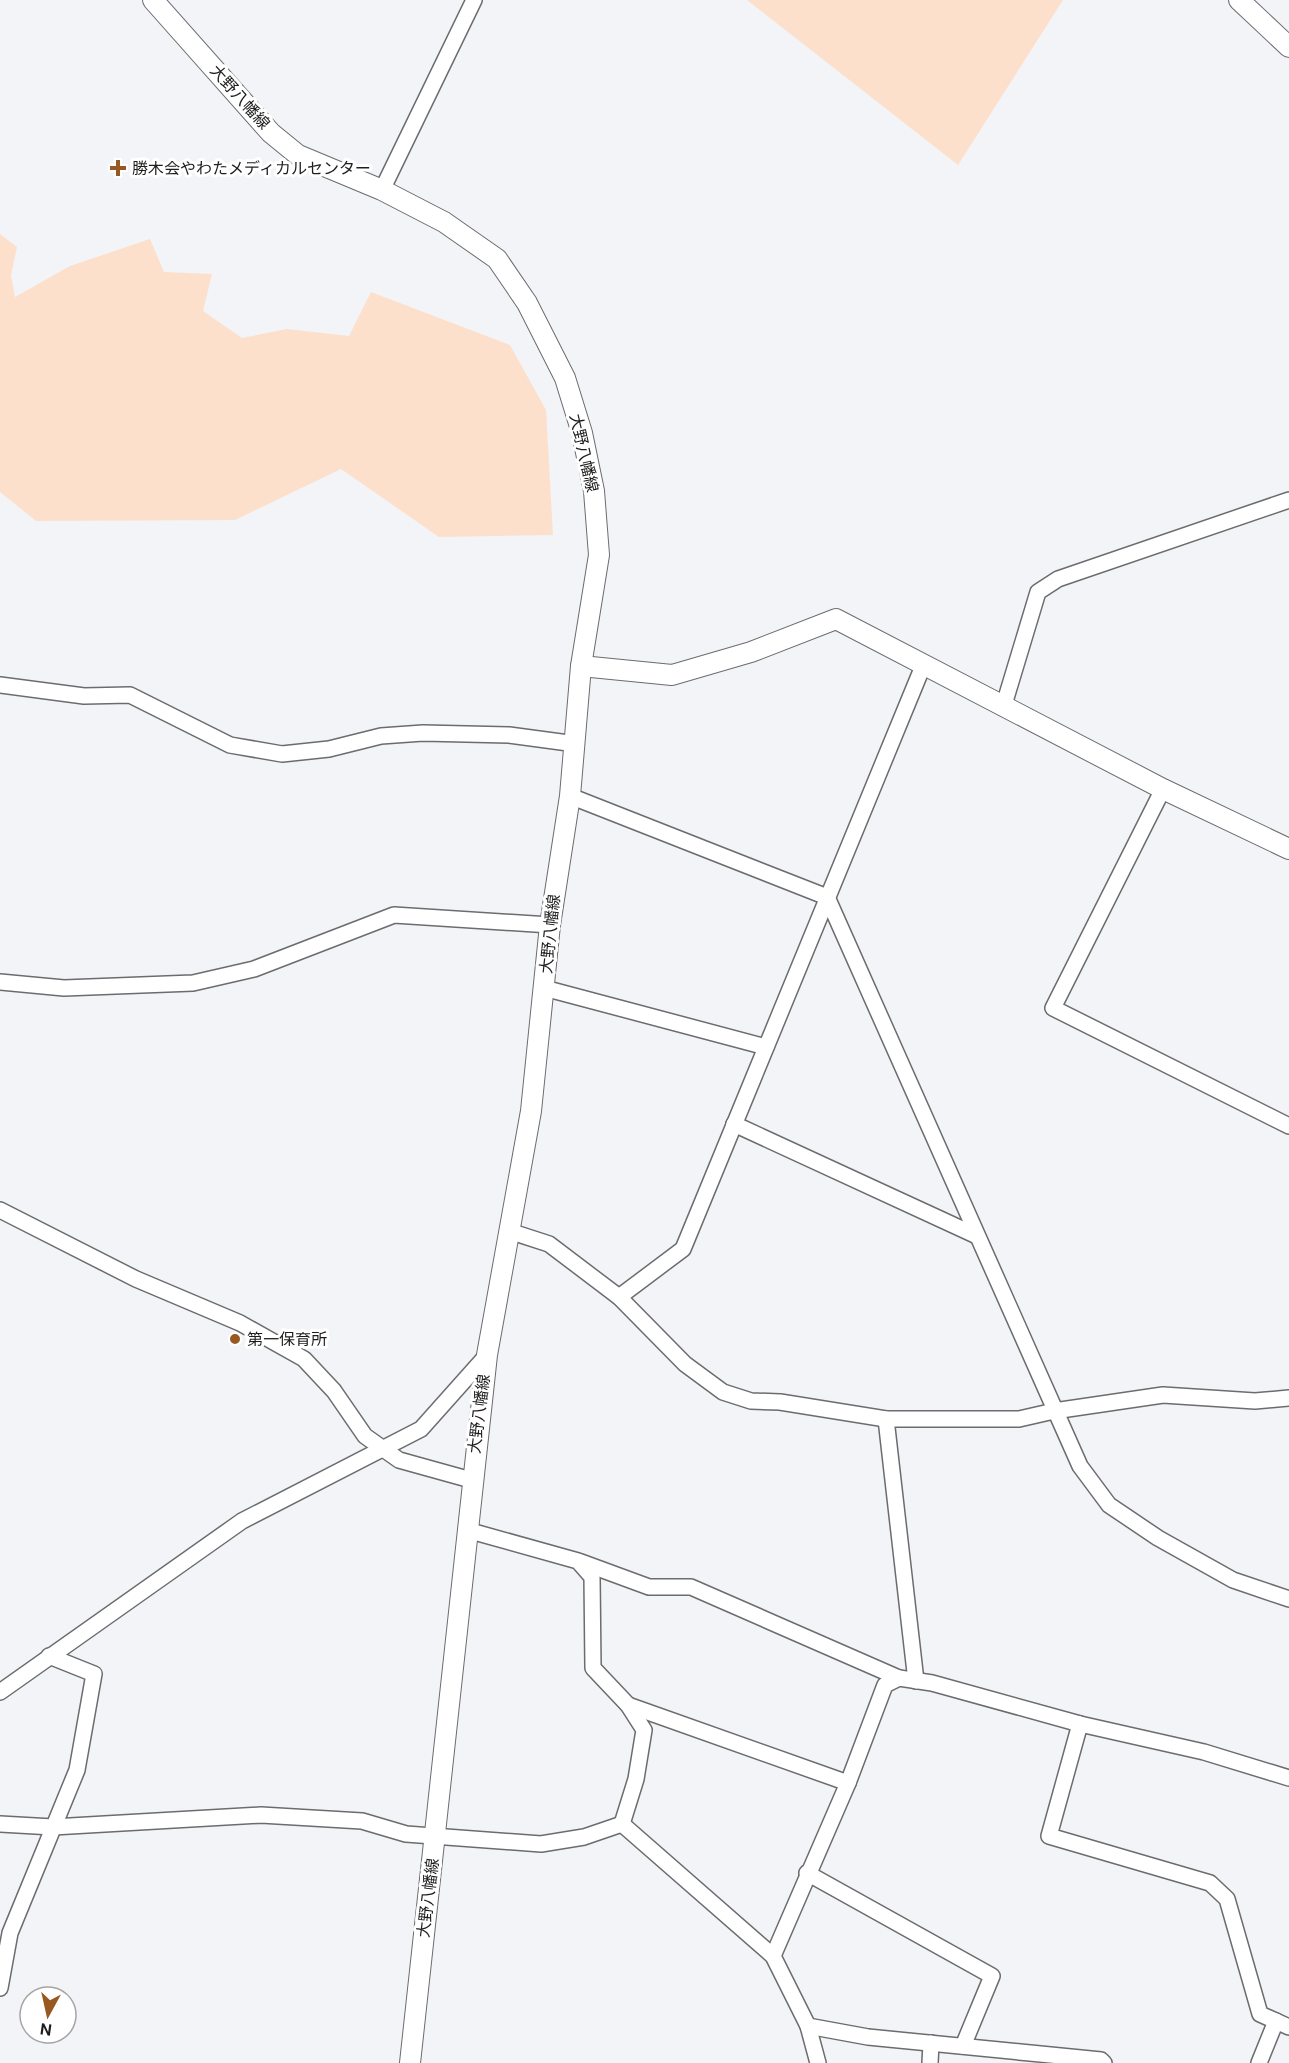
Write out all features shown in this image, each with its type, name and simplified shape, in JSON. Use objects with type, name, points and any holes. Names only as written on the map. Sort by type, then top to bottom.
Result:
[{"type":"main road","name":"大野八幡線","points":[[153,0],[271,132],[298,155],[382,190],[444,222],[497,259],[527,303],[565,378],[582,434],[594,491],[598,555],[581,666],[570,796],[550,925],[531,1111],[487,1355],[471,1480],[436,1836],[410,2063]]},
{"type":"main road","points":[[1239,0],[1289,47]]},
{"type":"main road","points":[[581,666],[672,675],[751,652],[836,619],[1003,708],[1163,789],[1289,849]]},
{"type":"street","points":[[382,190],[474,0]]},
{"type":"street","points":[[1003,708],[1038,592],[1058,579],[1289,500]]},
{"type":"street","points":[[619,1297],[683,1249],[923,666]]},
{"type":"street","points":[[0,685],[84,696],[130,695],[230,746],[282,754],[329,749],[381,736],[423,733],[509,735],[576,744]]},
{"type":"street","points":[[1163,789],[1053,1008],[1289,1126]]},
{"type":"street","points":[[570,796],[827,897],[1080,1466],[1109,1505],[1158,1538],[1233,1580],[1289,1599]]},
{"type":"street","points":[[0,982],[64,988],[193,983],[254,969],[394,915],[550,925]]},
{"type":"street","points":[[544,988],[766,1047]]},
{"type":"street","points":[[734,1124],[977,1236]]},
{"type":"street","points":[[0,1210],[136,1279],[240,1323],[304,1359],[334,1391],[365,1436],[381,1448],[399,1460],[471,1480]]},
{"type":"street","points":[[509,1231],[549,1244],[619,1297],[685,1364],[723,1392],[751,1401],[780,1402],[886,1419],[1019,1419],[1054,1411],[1163,1395],[1255,1401],[1289,1398]]},
{"type":"street","points":[[0,1692],[242,1521],[421,1429],[487,1355]]},
{"type":"street","points":[[886,1419],[916,1681]]},
{"type":"street","points":[[467,1530],[578,1561],[649,1587],[691,1587],[899,1678],[1080,1724],[1204,1752],[1289,1778]]},
{"type":"street","points":[[578,1561],[592,1577],[593,1668],[628,1705],[644,1730],[636,1779],[622,1824]]},
{"type":"street","points":[[0,1988],[10,1933],[77,1770],[94,1674],[49,1656]]},
{"type":"street","points":[[773,1956],[807,1873],[848,1783],[885,1685],[899,1678]]},
{"type":"street","points":[[628,1705],[848,1783]]},
{"type":"street","points":[[1080,1724],[1049,1836],[1210,1883],[1227,1899],[1260,2014],[1282,2024],[1259,2063]]},
{"type":"street","points":[[0,1824],[53,1827],[261,1815],[362,1821],[406,1834],[541,1844],[584,1838],[622,1824]]},
{"type":"street","points":[[622,1824],[773,1956],[808,2026],[818,2063]]},
{"type":"street","points":[[807,1873],[992,1976],[963,2046]]},
{"type":"street","points":[[808,2026],[868,2037],[963,2046],[1018,2057],[1101,2060],[1104,2063]]},
{"type":"street","points":[[930,2063],[931,2043]]},
{"type":"shaded area","points":[[747,0],[1063,0],[958,165]]},
{"type":"shaded area","points":[[0,234],[17,247],[11,275],[15,297],[70,266],[150,239],[164,272],[212,274],[203,311],[242,338],[287,329],[349,336],[371,292],[510,345],[546,410],[553,535],[439,537],[341,469],[235,520],[36,521],[0,492]]},
{"type":"place","name":"勝木会やわたメディカルセンター","points":[[118,168]]},
{"type":"place","name":"第一保育所","points":[[235,1339]]}]
